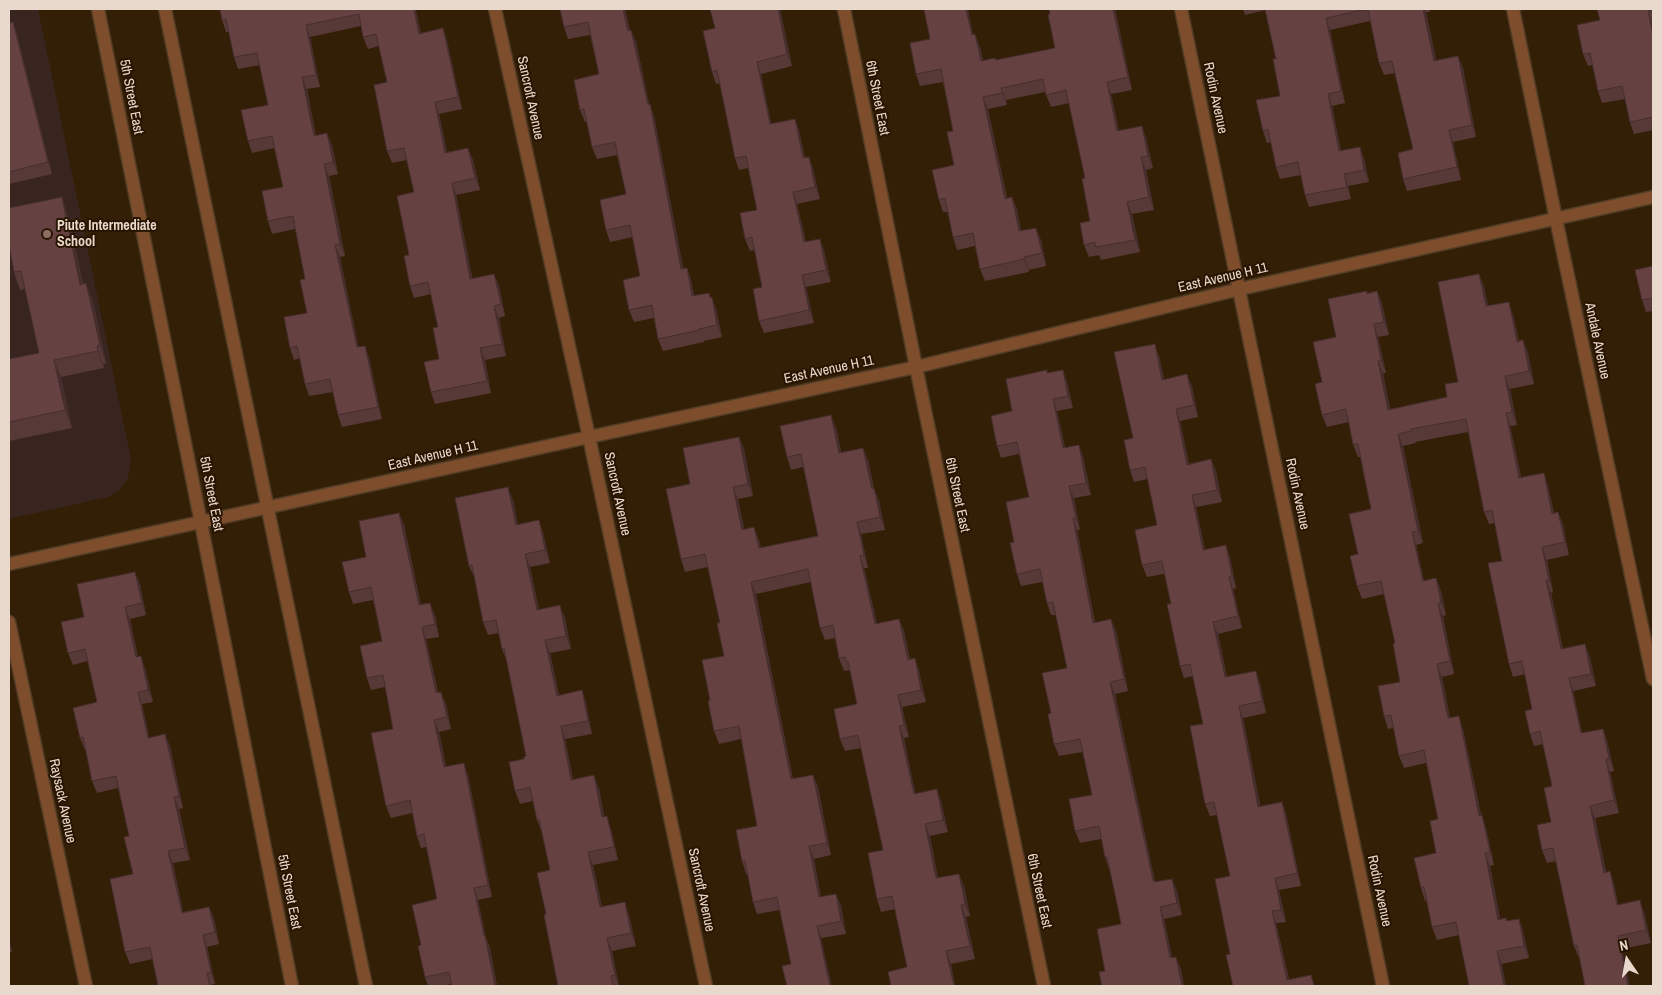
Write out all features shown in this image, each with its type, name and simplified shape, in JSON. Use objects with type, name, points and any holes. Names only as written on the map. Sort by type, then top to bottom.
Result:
[{"type":"street","name":"5th Street East","points":[[98,9],[292,986]]},
{"type":"street","points":[[165,9],[366,986]]},
{"type":"street","name":"Sancroft Avenue","points":[[495,9],[589,437],[706,986]]},
{"type":"street","name":"6th Street East","points":[[844,9],[1044,986]]},
{"type":"street","name":"Rodin Avenue","points":[[1181,9],[1383,986]]},
{"type":"street","name":"Andale Avenue","points":[[1513,9],[1653,679]]},
{"type":"street","name":"East Avenue H 11","points":[[9,564],[916,367],[1240,289],[1653,197]]},
{"type":"street","name":"Raysack Avenue","points":[[9,622],[86,986]]},
{"type":"shaded area","name":"Piute Intermediate School","points":[[9,9],[38,9],[131,459],[128,478],[119,490],[108,497],[9,519]]},
{"type":"building","points":[[220,9],[414,9],[419,34],[443,28],[458,97],[435,102],[445,153],[468,148],[475,178],[452,183],[470,279],[494,274],[501,304],[494,306],[502,344],[480,348],[487,381],[431,392],[424,362],[439,359],[433,328],[438,327],[428,282],[410,286],[404,256],[409,255],[397,196],[414,192],[404,148],[387,151],[374,85],[387,82],[376,34],[363,37],[359,14],[306,25],[316,75],[302,77],[314,136],[327,133],[333,162],[324,164],[340,244],[335,245],[357,347],[365,346],[378,407],[338,415],[330,379],[305,384],[297,346],[290,348],[284,317],[307,313],[300,280],[305,279],[293,216],[268,221],[262,191],[283,187],[272,136],[248,141],[241,110],[268,105],[257,53],[234,57],[226,19],[222,20]]},
{"type":"building","points":[[560,9],[623,9],[628,31],[631,30],[648,105],[650,104],[681,269],[687,268],[692,296],[709,293],[710,298],[712,297],[717,325],[658,339],[652,305],[629,310],[623,280],[640,276],[630,225],[606,230],[600,200],[626,194],[615,142],[592,147],[584,109],[580,110],[574,80],[599,74],[588,22],[564,27]]},
{"type":"building","points":[[710,9],[778,9],[787,54],[757,62],[770,124],[795,119],[803,158],[809,157],[815,187],[793,192],[804,242],[820,239],[826,270],[802,275],[809,310],[759,321],[753,289],[762,287],[752,237],[745,239],[740,213],[757,210],[746,156],[735,158],[717,70],[712,72],[703,31],[715,28]]},
{"type":"building","points":[[924,9],[966,9],[972,35],[975,34],[981,61],[995,58],[996,60],[1055,48],[1048,15],[1050,14],[1049,9],[1113,9],[1128,77],[1107,82],[1117,131],[1142,126],[1148,156],[1141,157],[1149,197],[1127,202],[1135,240],[1096,247],[1095,242],[1084,245],[1080,223],[1090,221],[1082,179],[1085,178],[1066,90],[1046,95],[1043,79],[1001,88],[1002,93],[983,97],[1005,199],[1012,197],[1019,231],[1036,228],[1042,253],[980,269],[973,233],[953,237],[945,198],[939,200],[932,170],[954,165],[947,132],[953,131],[941,69],[916,74],[910,43],[930,39]]},
{"type":"building","points":[[1265,9],[1367,9],[1326,18],[1341,91],[1328,94],[1339,151],[1360,147],[1364,170],[1344,174],[1347,187],[1305,195],[1298,162],[1276,167],[1268,129],[1263,131],[1256,100],[1280,96],[1273,59],[1276,59]]},
{"type":"building","points":[[1368,9],[1423,9],[1434,61],[1458,56],[1472,125],[1449,130],[1457,167],[1403,179],[1398,153],[1413,149],[1392,61],[1379,63]]},
{"type":"building","points":[[1597,9],[1653,9],[1648,11],[1653,34],[1653,117],[1630,122],[1622,86],[1598,91],[1590,53],[1583,54],[1577,25],[1600,20]]},
{"type":"building","points":[[13,22],[48,162],[9,172],[9,23]]},
{"type":"building","points":[[62,197],[80,285],[86,283],[100,345],[97,346],[98,351],[54,360],[65,410],[9,422],[9,359],[39,353],[21,271],[14,272],[9,245],[9,208]]},
{"type":"building","points":[[1653,266],[1653,298],[1642,300],[1635,270]]},
{"type":"building","points":[[1479,274],[1486,306],[1509,302],[1517,342],[1523,340],[1529,371],[1505,376],[1512,412],[1506,413],[1519,478],[1544,473],[1552,514],[1558,512],[1565,542],[1542,547],[1549,580],[1546,580],[1561,649],[1585,644],[1591,674],[1569,678],[1581,733],[1603,729],[1609,758],[1606,759],[1614,800],[1590,806],[1604,873],[1610,871],[1617,905],[1640,900],[1646,930],[1618,936],[1628,986],[1585,986],[1577,945],[1574,946],[1553,848],[1542,850],[1537,825],[1551,822],[1544,788],[1552,786],[1540,731],[1530,734],[1525,711],[1532,709],[1522,661],[1509,664],[1488,563],[1502,561],[1492,510],[1484,512],[1466,419],[1411,429],[1411,431],[1398,434],[1418,531],[1412,532],[1423,581],[1436,578],[1441,603],[1438,603],[1450,661],[1437,664],[1448,718],[1459,716],[1479,816],[1482,815],[1490,852],[1485,853],[1498,920],[1506,918],[1506,921],[1519,919],[1524,946],[1497,951],[1504,986],[1464,986],[1469,985],[1456,922],[1432,927],[1424,887],[1421,888],[1414,858],[1436,853],[1430,821],[1438,819],[1424,750],[1399,756],[1391,715],[1384,716],[1378,686],[1400,682],[1393,644],[1395,643],[1381,581],[1357,586],[1350,556],[1358,554],[1349,514],[1371,509],[1358,444],[1353,444],[1346,409],[1322,415],[1315,384],[1322,382],[1313,342],[1336,337],[1328,299],[1367,291],[1367,294],[1377,291],[1384,322],[1374,324],[1381,360],[1378,361],[1388,410],[1447,397],[1445,384],[1458,382],[1438,282]]},
{"type":"building","points":[[1155,344],[1162,380],[1187,374],[1194,405],[1176,409],[1187,465],[1211,459],[1217,490],[1192,495],[1203,550],[1226,545],[1232,576],[1229,577],[1238,616],[1213,622],[1225,677],[1256,671],[1262,701],[1239,706],[1258,807],[1282,802],[1297,873],[1275,878],[1281,910],[1272,911],[1287,980],[1311,975],[1314,986],[1233,986],[1226,955],[1230,954],[1215,879],[1230,876],[1214,802],[1205,804],[1190,726],[1203,724],[1190,664],[1180,666],[1167,604],[1171,604],[1162,561],[1142,565],[1135,530],[1157,525],[1145,467],[1130,470],[1124,440],[1133,438],[1114,352]]},
{"type":"building","points":[[1047,370],[1047,373],[1063,370],[1068,396],[1053,399],[1063,448],[1079,445],[1086,483],[1069,486],[1076,518],[1073,518],[1093,623],[1111,619],[1124,679],[1110,682],[1153,880],[1154,882],[1172,879],[1177,903],[1160,907],[1170,958],[1176,957],[1182,986],[1102,986],[1099,972],[1105,971],[1097,929],[1121,924],[1118,908],[1099,826],[1075,831],[1069,799],[1092,795],[1080,739],[1054,744],[1048,714],[1051,713],[1042,673],[1067,668],[1053,602],[1047,603],[1040,569],[1017,574],[1010,543],[1014,542],[1006,502],[1029,497],[1017,442],[997,446],[991,416],[1012,411],[1006,379]]},
{"type":"building","points":[[831,415],[839,453],[863,448],[872,489],[874,488],[880,517],[857,522],[864,555],[860,556],[875,624],[899,619],[908,660],[915,658],[921,690],[898,695],[904,725],[899,726],[914,794],[937,789],[943,820],[925,824],[936,878],[959,874],[965,904],[961,905],[970,946],[946,951],[954,986],[891,986],[888,972],[907,967],[892,896],[877,899],[868,853],[883,850],[858,735],[840,739],[834,709],[857,704],[848,661],[846,661],[845,657],[839,658],[833,625],[820,628],[808,569],[751,582],[791,779],[813,775],[827,843],[809,846],[819,897],[836,894],[841,921],[817,926],[830,986],[787,986],[782,966],[791,964],[777,897],[753,902],[745,861],[742,861],[736,830],[757,826],[739,726],[714,731],[702,660],[724,656],[717,623],[720,623],[705,554],[681,559],[666,489],[690,484],[683,448],[739,437],[748,484],[733,487],[742,530],[754,527],[759,548],[818,536],[801,454],[787,457],[780,426]]},
{"type":"building","points":[[508,487],[516,525],[539,520],[545,550],[525,554],[537,610],[560,605],[566,636],[545,640],[557,696],[582,690],[588,721],[561,726],[571,780],[594,775],[602,817],[607,816],[614,847],[588,852],[600,907],[625,902],[631,933],[607,938],[615,975],[611,976],[613,986],[558,986],[537,873],[550,870],[539,819],[537,820],[530,787],[515,791],[509,762],[524,759],[526,756],[504,648],[502,649],[496,620],[483,622],[472,565],[469,566],[455,498]]},
{"type":"building","points":[[399,513],[419,605],[430,603],[435,624],[422,627],[436,693],[441,692],[447,717],[434,720],[444,767],[464,763],[488,885],[474,888],[495,986],[452,986],[449,972],[425,977],[418,946],[421,945],[412,905],[437,899],[424,834],[417,836],[410,800],[386,806],[371,733],[393,729],[383,675],[367,678],[360,646],[382,641],[371,587],[349,592],[342,562],[366,557],[359,521]]},
{"type":"building","points":[[135,572],[142,603],[125,607],[136,657],[141,656],[148,690],[138,692],[148,738],[165,734],[179,796],[174,797],[185,848],[168,851],[182,913],[209,907],[215,932],[203,935],[211,972],[207,973],[210,986],[158,986],[150,947],[125,952],[110,879],[133,874],[124,837],[129,836],[116,776],[92,781],[83,737],[80,738],[73,708],[97,702],[85,649],[68,653],[61,622],[84,617],[77,584]]},
{"type":"place","name":"Piute Intermediate School","points":[[47,234]]}]
